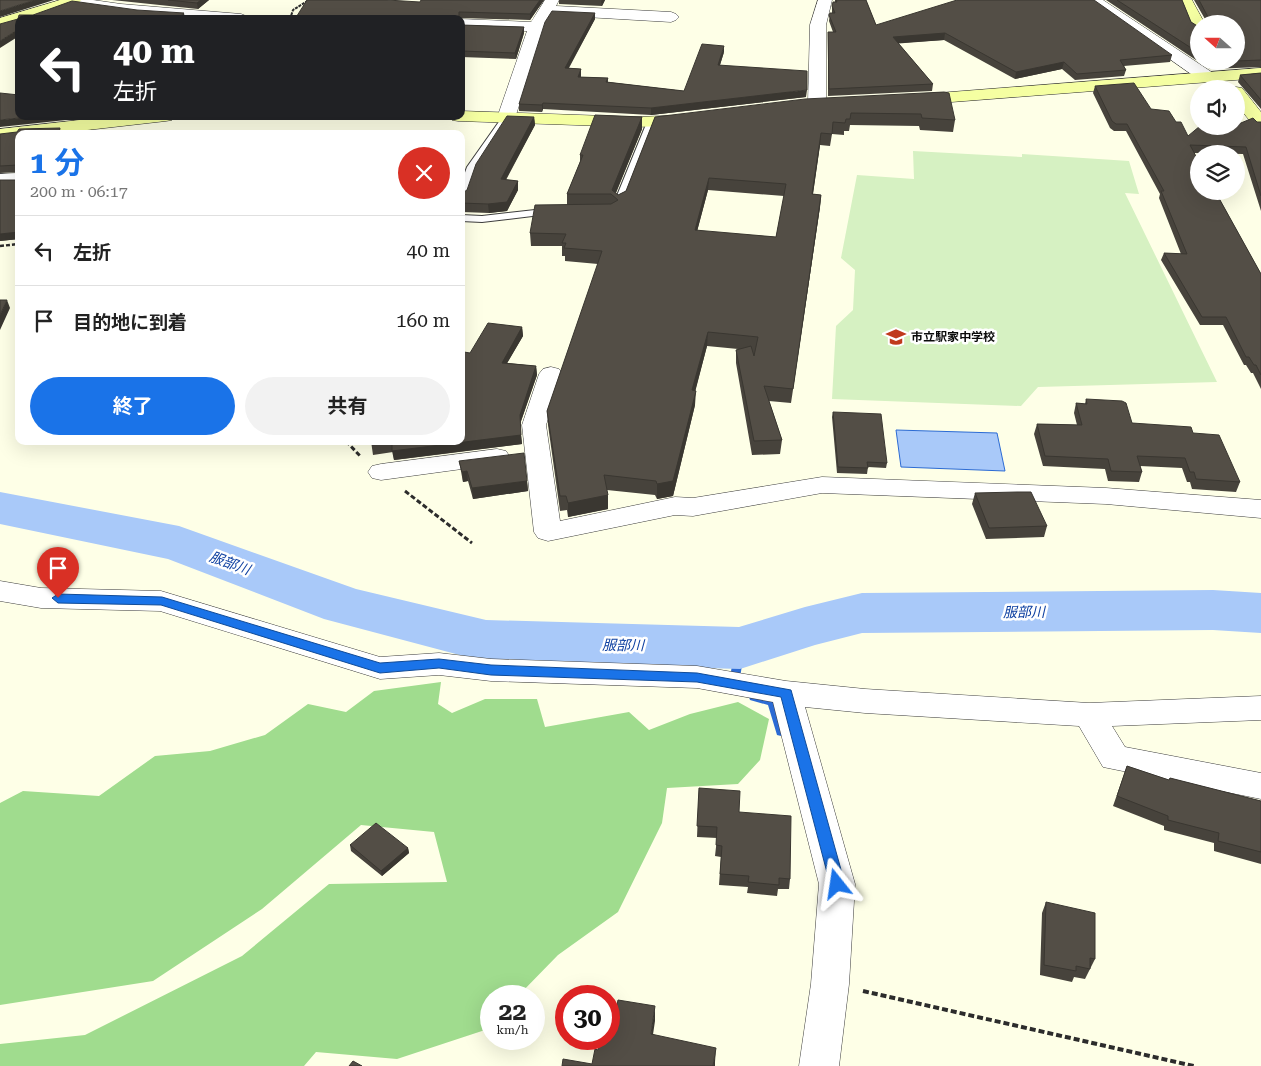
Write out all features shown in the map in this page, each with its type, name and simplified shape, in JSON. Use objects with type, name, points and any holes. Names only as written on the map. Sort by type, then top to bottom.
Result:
[{"type":"street","points":[[31,15],[73,0],[120,9],[193,15]]},
{"type":"street","points":[[533,0],[550,4],[671,16]]},
{"type":"street","points":[[825,0],[818,25],[810,104],[837,103]]},
{"type":"street","points":[[1093,0],[1220,76]]},
{"type":"street","points":[[1185,0],[1193,15]]},
{"type":"street","points":[[506,118],[536,27],[550,4]]},
{"type":"street","points":[[0,23],[15,19]]},
{"type":"street","points":[[465,24],[536,27]]},
{"type":"street","points":[[895,101],[1261,73]]},
{"type":"street","points":[[1245,103],[1261,123]]},
{"type":"street","points":[[465,116],[651,122],[708,117]]},
{"type":"street","points":[[37,130],[129,120]]},
{"type":"street","points":[[0,134],[15,132]]},
{"type":"street","points":[[0,180],[15,179]]},
{"type":"street","points":[[551,374],[534,425],[536,452],[548,532],[675,506],[693,506],[822,485],[1106,496],[1261,509]]},
{"type":"street","points":[[381,472],[536,452]]},
{"type":"street","points":[[0,591],[41,598],[162,601],[380,668],[439,664],[491,670],[697,678],[786,693],[865,701],[1089,715],[1261,708]]},
{"type":"street","points":[[786,693],[837,884],[830,984],[819,1066]]},
{"type":"street","points":[[1089,715],[1115,758],[1261,786]]},
{"type":"lane","points":[[465,187],[472,167],[506,118]]},
{"type":"lane","points":[[619,203],[651,122]]},
{"type":"lane","points":[[465,218],[482,219],[562,211]]},
{"type":"path","points":[[291,15],[293,10],[309,0]]},
{"type":"path","points":[[0,246],[15,244]]},
{"type":"path","points":[[830,984],[1194,1066]]},
{"type":"green space","points":[[913,151],[1022,157],[1022,154],[1129,161],[1139,194],[1125,193],[1217,382],[1038,387],[1021,406],[832,399],[836,326],[853,310],[855,270],[841,258],[857,175],[914,179]]},
{"type":"green space","points":[[441,682],[438,704],[452,713],[485,699],[537,699],[545,727],[629,712],[649,730],[690,714],[738,702],[769,719],[760,760],[738,784],[667,788],[662,823],[618,912],[558,955],[529,985],[480,985],[480,1032],[397,1059],[316,1052],[304,1066],[0,1066],[0,1044],[85,1035],[242,956],[329,884],[447,882],[434,832],[361,825],[262,909],[153,981],[0,1005],[0,803],[23,791],[99,796],[155,756],[210,751],[265,735],[308,704],[346,712],[374,691]]},
{"type":"water","points":[[896,430],[997,433],[1005,471],[901,467]]},
{"type":"building","points":[[0,0],[35,0],[0,11]]},
{"type":"building","points":[[168,0],[201,0],[197,3]]},
{"type":"building","points":[[307,0],[420,2],[421,0],[540,0],[530,14],[459,12],[459,15],[298,15]]},
{"type":"building","points":[[836,0],[866,0],[876,25],[957,0],[1094,0],[1172,55],[1120,60],[1126,70],[1077,74],[1064,62],[1016,72],[945,33],[893,37],[933,84],[829,89],[828,32],[836,32],[829,15],[830,13],[835,13],[832,6],[833,2],[837,2]]},
{"type":"building","points":[[1117,0],[1182,0],[1190,20],[1190,47]]},
{"type":"building","points":[[1199,0],[1261,0],[1261,60],[1245,61],[1245,15],[1207,15]]},
{"type":"building","points":[[72,1],[137,10],[184,13],[182,15],[33,15]]},
{"type":"building","points":[[552,11],[595,13],[565,68],[581,69],[578,77],[608,78],[606,82],[684,91],[702,44],[724,46],[718,65],[807,71],[807,90],[651,108],[543,103],[542,105],[519,104],[545,22]]},
{"type":"building","points":[[15,20],[15,32],[0,41],[0,24]]},
{"type":"building","points":[[465,25],[524,27],[515,53],[465,51]]},
{"type":"building","points":[[1261,73],[1261,100],[1245,80],[1240,75]]},
{"type":"building","points":[[1134,83],[1151,109],[1169,111],[1176,122],[1181,122],[1188,136],[1190,134],[1245,135],[1245,121],[1253,118],[1257,122],[1261,122],[1261,196],[1245,145],[1190,145],[1190,200],[1220,200],[1261,274],[1261,375],[1256,365],[1254,365],[1249,357],[1246,357],[1226,317],[1202,317],[1164,253],[1187,254],[1161,191],[1164,191],[1127,124],[1116,124],[1112,121],[1095,86]]},
{"type":"building","points":[[944,92],[949,93],[955,120],[922,118],[921,114],[851,113],[850,119],[846,119],[845,123],[833,122],[832,134],[821,133],[812,194],[821,195],[793,389],[764,386],[782,440],[754,441],[736,350],[751,346],[754,356],[758,337],[708,332],[692,390],[696,391],[673,481],[657,484],[656,481],[604,475],[608,495],[568,503],[566,496],[560,496],[547,411],[602,251],[564,248],[566,243],[562,243],[566,234],[530,233],[535,205],[611,204],[618,200],[611,194],[567,194],[583,155],[580,155],[595,115],[642,117],[612,190],[618,195],[626,191],[655,117],[805,99]],"holes":[[[709,178],[786,184],[776,237],[695,230]]]},
{"type":"building","points":[[0,93],[15,95],[15,118],[0,120]]},
{"type":"building","points":[[507,116],[534,117],[501,179],[518,181],[507,202],[465,203],[465,191],[476,164]]},
{"type":"building","points":[[60,128],[60,130],[19,129]]},
{"type":"building","points":[[15,132],[15,165],[0,166],[0,134]]},
{"type":"building","points":[[0,180],[15,180],[15,232],[0,234]]},
{"type":"building","points":[[0,300],[7,300],[0,315]]},
{"type":"building","points":[[488,323],[522,327],[502,363],[536,366],[520,415],[521,435],[465,442],[465,352],[470,353]]},
{"type":"building","points":[[1086,399],[1122,401],[1126,403],[1132,423],[1191,427],[1193,433],[1219,435],[1240,482],[1196,479],[1194,472],[1190,472],[1185,458],[1137,456],[1142,472],[1111,471],[1108,459],[1045,456],[1037,424],[1082,425],[1076,403],[1087,404]]},
{"type":"building","points":[[833,412],[881,414],[887,463],[867,462],[868,468],[838,467]]},
{"type":"building","points":[[392,445],[440,445],[392,451]]},
{"type":"building","points":[[524,453],[527,481],[472,488],[467,471],[462,472],[459,461]]},
{"type":"building","points":[[1031,492],[1047,526],[989,528],[975,493]]},
{"type":"building","points":[[1127,766],[1169,780],[1170,778],[1261,801],[1261,852],[1218,841],[1219,833],[1168,820],[1168,816],[1117,796]]},
{"type":"building","points":[[699,788],[740,791],[739,812],[791,816],[790,879],[779,878],[779,885],[748,882],[749,876],[720,874],[722,846],[716,845],[717,827],[697,826]]},
{"type":"building","points":[[376,823],[408,848],[381,871],[350,845]]},
{"type":"building","points":[[1046,902],[1095,913],[1095,959],[1090,958],[1090,969],[1076,966],[1076,971],[1044,965]]},
{"type":"building","points":[[620,1000],[655,1006],[651,1034],[716,1048],[713,1066],[562,1066],[563,1059],[592,1064],[595,1050],[620,1050]]},
{"type":"building","points":[[353,1061],[362,1066],[349,1066]]},
{"type":"waterway","name":"服部川","points":[[0,508],[179,544],[344,605],[486,641],[740,648],[805,627],[862,613],[1213,610],[1261,613]]},
{"type":"waterway","points":[[734,683],[740,648]]},
{"type":"waterway","points":[[754,697],[772,703],[781,732]]},
{"type":"place","name":"市立駅家中学校","points":[[896,337]]},
{"type":"route","points":[[58,598],[162,601],[380,668],[439,664],[491,670],[697,678],[786,693],[837,884]]}]
